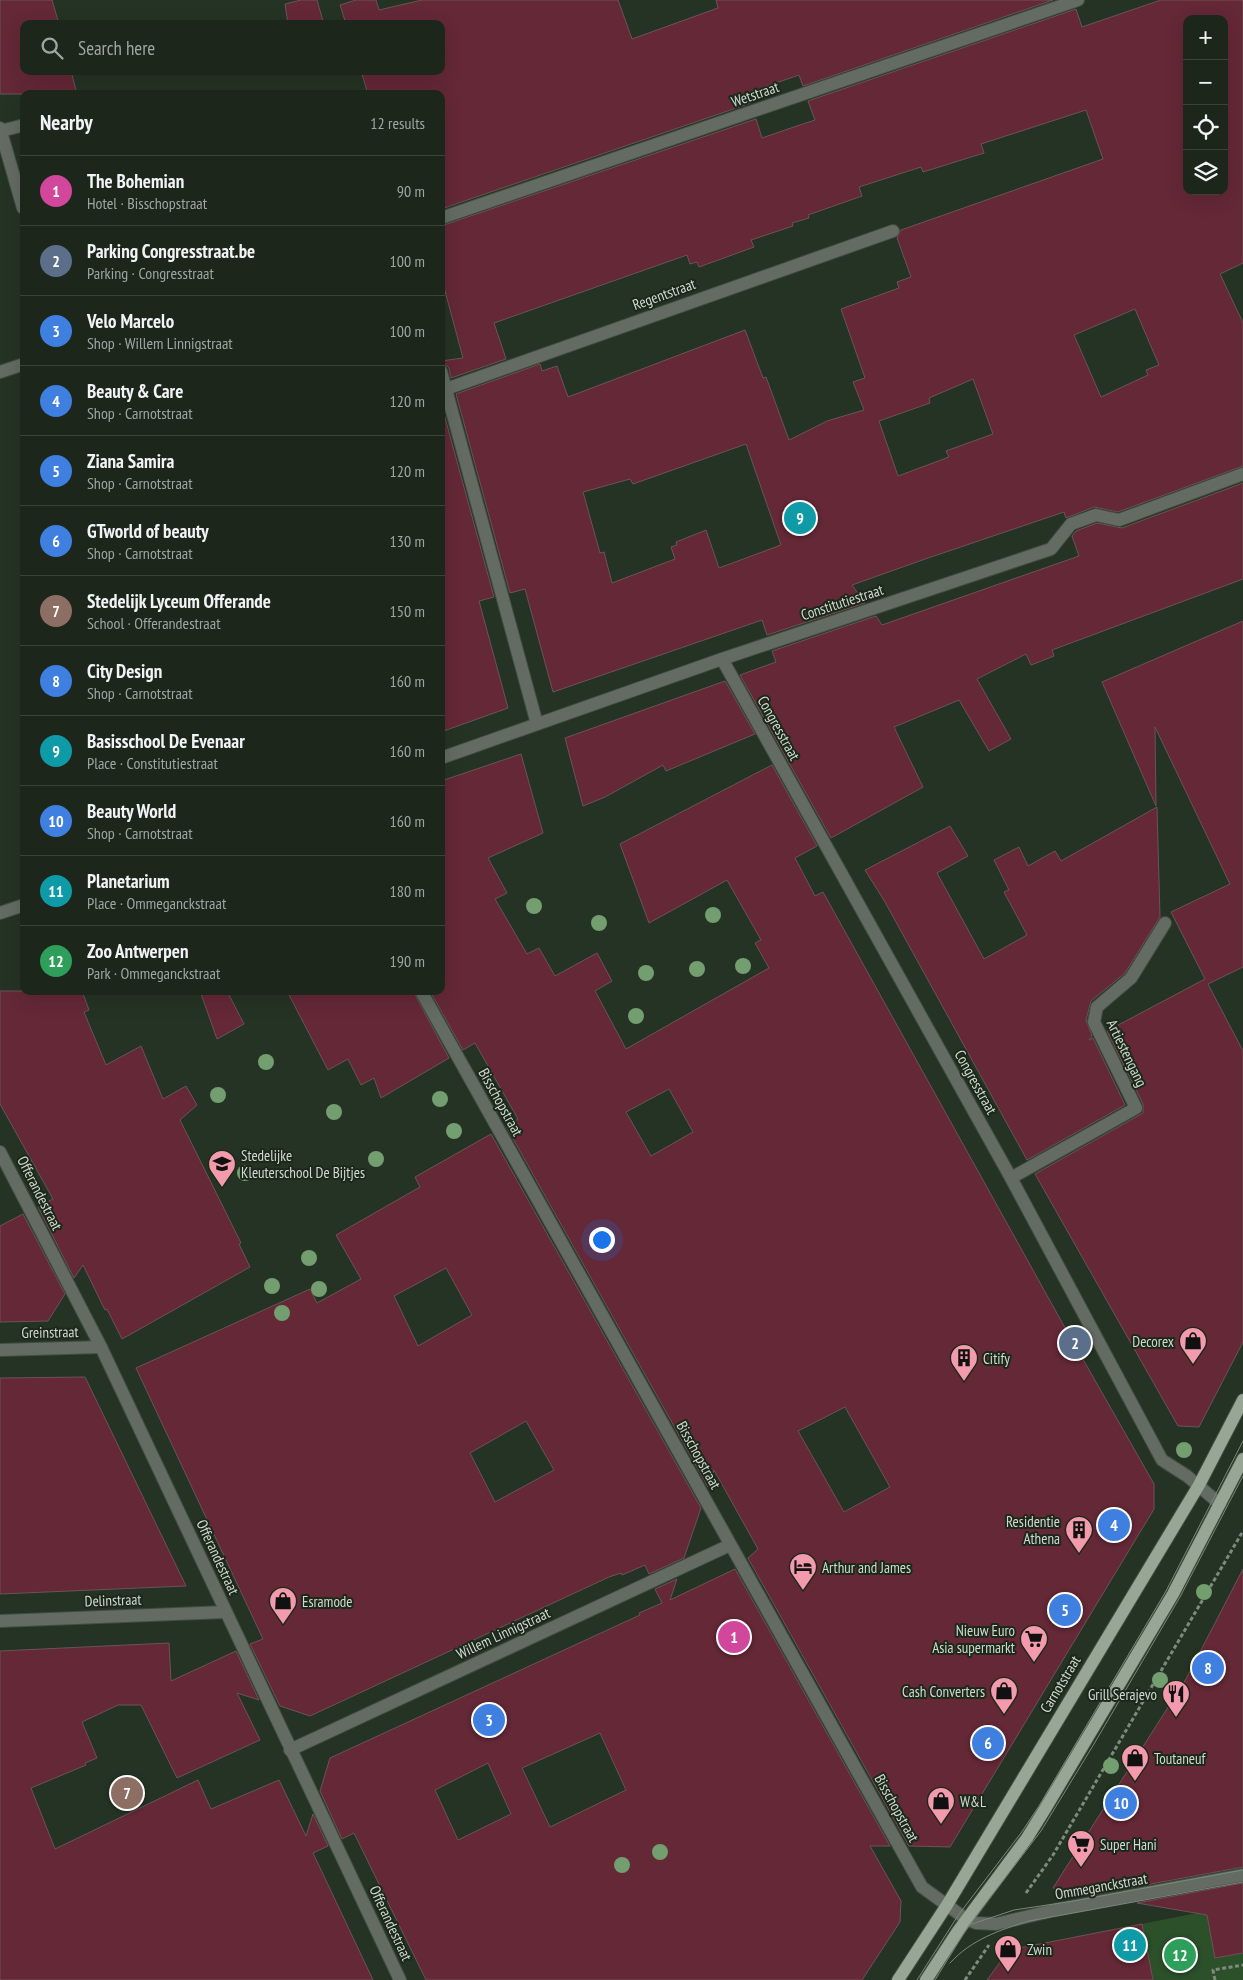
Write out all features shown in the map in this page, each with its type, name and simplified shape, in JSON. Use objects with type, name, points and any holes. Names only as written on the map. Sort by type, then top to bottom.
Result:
[{"type":"main road","name":"Carnotstraat","points":[[898,1980],[947,1905],[1198,1485],[1243,1400]]},
{"type":"main road","points":[[926,1980],[966,1919],[1027,1838],[1045,1809],[1173,1594],[1243,1459]]},
{"type":"street","name":"Wetstraat","points":[[445,217],[1078,0]]},
{"type":"street","points":[[20,126],[0,130],[20,198]]},
{"type":"street","name":"Regentstraat","points":[[446,389],[892,230]]},
{"type":"street","points":[[0,372],[20,365]]},
{"type":"street","points":[[445,385],[537,724]]},
{"type":"street","name":"Constitutiestraat","points":[[445,757],[722,659],[1052,549],[1071,524],[1096,515],[1119,520],[1243,474]]},
{"type":"street","name":"Congresstraat","points":[[722,659],[1011,1178],[1162,1460],[1198,1485],[1220,1504]]},
{"type":"street","points":[[0,913],[20,906]]},
{"type":"street","name":"Artiestengang","points":[[1011,1178],[1136,1108],[1094,1022],[1097,1007],[1131,978],[1165,923]]},
{"type":"street","name":"Bisschopstraat","points":[[423,995],[922,1886],[966,1919]]},
{"type":"street","name":"Offerandestraat","points":[[0,1152],[101,1347],[400,1980]]},
{"type":"street","name":"Greinstraat","points":[[0,1350],[101,1347]]},
{"type":"street","name":"Willem Linnigstraat","points":[[290,1750],[730,1545]]},
{"type":"street","name":"Delinstraat","points":[[0,1621],[226,1612]]},
{"type":"street","name":"Ommeganckstraat","points":[[966,1919],[976,1923],[996,1924],[1055,1910],[1243,1875]]},
{"type":"path","points":[[966,1980],[1054,1855],[1243,1531]]},
{"type":"path","points":[[1214,1980],[1213,1970],[1243,1965]]},
{"type":"green space","points":[[1243,1904],[1243,1980],[1121,1980],[1111,1930]]},
{"type":"building","points":[[0,0],[52,0],[58,20],[20,20],[20,75],[72,75],[76,90],[20,90],[20,94],[0,94]]},
{"type":"building","points":[[301,0],[317,0],[323,20],[287,20],[285,4]]},
{"type":"building","points":[[356,0],[376,0],[379,10],[422,0],[618,0],[632,39],[718,8],[716,0],[1053,0],[803,86],[799,75],[747,93],[751,103],[445,208],[445,90],[367,90],[362,75],[445,75],[445,20],[345,20],[340,5]]},
{"type":"building","points":[[1161,0],[1243,0],[1243,263],[1220,274],[1243,323],[1243,466],[1118,512],[1094,507],[1066,518],[1064,512],[852,585],[865,603],[767,635],[762,620],[553,692],[525,589],[510,593],[456,394],[540,364],[542,371],[557,366],[568,397],[745,330],[763,378],[766,377],[789,440],[827,421],[864,410],[853,382],[865,378],[841,309],[899,288],[897,282],[911,277],[897,238],[901,230],[1103,159],[1086,110],[981,144],[984,153],[923,172],[921,167],[859,187],[862,196],[808,215],[809,218],[792,223],[793,226],[751,240],[754,247],[699,267],[697,262],[690,264],[687,255],[494,323],[506,359],[451,378],[445,360],[463,358],[445,291],[445,225],[756,119],[762,138],[815,120],[808,101],[1076,9],[1082,27]],"holes":[[[1135,309],[1159,365],[1146,370],[1148,375],[1101,397],[1074,335]],[[973,379],[993,434],[946,451],[949,457],[898,476],[879,421],[930,403],[929,398]],[[746,444],[781,545],[719,568],[706,530],[676,542],[677,545],[671,547],[675,559],[612,583],[604,552],[600,553],[583,492],[630,479],[633,484]]]},
{"type":"building","points":[[445,418],[494,597],[479,601],[508,708],[445,731]]},
{"type":"building","points":[[1243,483],[1243,579],[1052,650],[1054,656],[1031,665],[1026,654],[977,679],[1011,739],[989,751],[959,700],[894,727],[923,787],[831,838],[740,675],[776,662],[772,651],[876,616],[882,625],[1079,556],[1072,536],[1076,531],[1097,523],[1122,528]]},
{"type":"building","points":[[1243,621],[1243,967],[1208,984],[1243,1051],[1243,1342],[1199,1427],[1178,1426],[1035,1174],[1143,1113],[1143,1104],[1107,1031],[1205,979],[1171,912],[1230,884],[1155,727],[1156,806],[1102,682]]},
{"type":"building","points":[[725,681],[755,734],[666,771],[663,765],[605,797],[583,806],[565,738]]},
{"type":"building","points":[[521,754],[543,833],[488,858],[507,893],[495,899],[527,954],[539,948],[555,976],[597,953],[612,981],[595,991],[626,1049],[769,968],[755,943],[761,940],[727,880],[649,923],[620,844],[772,765],[817,846],[795,858],[815,896],[823,892],[1154,1484],[1154,1509],[950,1847],[909,1846],[748,1558],[758,1549],[714,1470],[708,1487],[506,1126],[518,1119],[475,1043],[463,1050],[432,995],[445,995],[445,780]],"holes":[[[669,1089],[693,1132],[651,1156],[626,1112]],[[845,1407],[890,1487],[844,1512],[798,1431]]]},
{"type":"building","points":[[1157,807],[1160,917],[1125,973],[1091,1001],[1086,1020],[1092,1036],[1089,1040],[1093,1038],[1125,1105],[1027,1160],[885,902],[865,870],[950,826],[968,856],[937,873],[984,959],[1027,935],[1004,892],[1009,890],[994,860],[1019,847],[1028,866],[1055,851],[1061,861]]},
{"type":"building","points":[[0,991],[20,991],[20,995],[83,995],[89,1010],[84,1012],[106,1065],[141,1046],[163,1099],[186,1086],[197,1105],[180,1120],[241,1243],[239,1244],[250,1267],[122,1339],[107,1309],[105,1310],[83,1265],[74,1278],[38,1207],[53,1199],[0,1104]]},
{"type":"building","points":[[201,995],[229,995],[244,1024],[217,1039]]},
{"type":"building","points":[[289,995],[415,995],[449,1058],[381,1098],[374,1078],[361,1085],[348,1059],[328,1070]]},
{"type":"building","points":[[491,1134],[701,1508],[684,1558],[649,1574],[645,1565],[622,1575],[621,1573],[609,1577],[310,1716],[280,1706],[250,1644],[263,1639],[136,1368],[310,1289],[317,1303],[361,1279],[336,1235],[420,1187],[415,1177]],"holes":[[[446,1268],[472,1315],[418,1346],[394,1296]],[[526,1421],[554,1470],[495,1502],[470,1453]]]},
{"type":"building","points":[[23,1214],[65,1294],[48,1321],[0,1322],[0,1226]]},
{"type":"building","points":[[85,1377],[186,1586],[0,1594],[0,1378]]},
{"type":"building","points":[[735,1569],[890,1846],[870,1846],[901,1901],[900,1922],[862,1980],[426,1980],[354,1833],[342,1839],[320,1791],[330,1758],[640,1615],[639,1613],[662,1603],[655,1589],[677,1579],[670,1600]],"holes":[[[600,1733],[626,1790],[550,1827],[522,1768]],[[488,1763],[511,1814],[458,1840],[435,1790]]]},
{"type":"building","points":[[1243,1569],[1243,1867],[1091,1895],[1053,1888],[1186,1679]]},
{"type":"building","points":[[169,1643],[171,1681],[236,1651],[259,1700],[237,1693],[260,1740],[177,1778],[141,1705],[118,1705],[82,1722],[97,1758],[85,1763],[86,1765],[31,1788],[55,1849],[198,1780],[211,1809],[279,1780],[306,1836],[313,1814],[328,1846],[313,1853],[373,1980],[0,1980],[0,1651]]},
{"type":"building","points":[[1243,1883],[1243,1953],[1215,1958],[1207,1915],[1137,1903]]},
{"type":"building","points":[[1142,1924],[1153,1980],[987,1980],[1009,1950]]},
{"type":"tram line","points":[[917,1980],[959,1914],[1021,1833],[1039,1806],[1166,1591],[1243,1441]]},
{"type":"tram line","points":[[935,1980],[969,1925],[1041,1831],[1180,1597],[1243,1476]]},
{"type":"tram line","points":[[969,1925],[1014,1910],[1243,1870]]},
{"type":"tram line","points":[[950,1963],[968,1948],[987,1936],[1029,1921],[1243,1882]]},
{"type":"place","name":"Basisschool De Evenaar","points":[[800,518]]},
{"type":"place","name":"Stedelijke Kleuterschool De Bijtjes","points":[[222,1188]]},
{"type":"place","name":"Parking Congresstraat.be","points":[[1075,1343]]},
{"type":"place","name":"Decorex","points":[[1193,1365]]},
{"type":"place","name":"Citify","points":[[964,1382]]},
{"type":"place","name":"Beauty & Care","points":[[1114,1525]]},
{"type":"place","name":"Residentie Athena","points":[[1079,1554]]},
{"type":"place","name":"Arthur and James","points":[[803,1591]]},
{"type":"place","name":"Ziana Samira","points":[[1065,1610]]},
{"type":"place","name":"Esramode","points":[[283,1625]]},
{"type":"place","name":"The Bohemian","points":[[734,1637]]},
{"type":"place","name":"Nieuw Euro Asia supermarkt","points":[[1034,1663]]},
{"type":"place","name":"City Design","points":[[1208,1668]]},
{"type":"place","name":"Cash Converters","points":[[1004,1715]]},
{"type":"place","name":"Grill Serajevo","points":[[1176,1718]]},
{"type":"place","name":"Velo Marcelo","points":[[489,1720]]},
{"type":"place","name":"GTworld of beauty","points":[[988,1743]]},
{"type":"place","name":"Toutaneuf","points":[[1135,1782]]},
{"type":"place","name":"Stedelijk Lyceum Offerande","points":[[127,1793]]},
{"type":"place","name":"Beauty World","points":[[1121,1803]]},
{"type":"place","name":"W&L","points":[[941,1825]]},
{"type":"place","name":"Super Hani","points":[[1081,1868]]},
{"type":"place","name":"Planetarium","points":[[1130,1945]]},
{"type":"place","name":"Zoo Antwerpen","points":[[1180,1955]]},
{"type":"place","name":"Zwin","points":[[1008,1973]]}]
